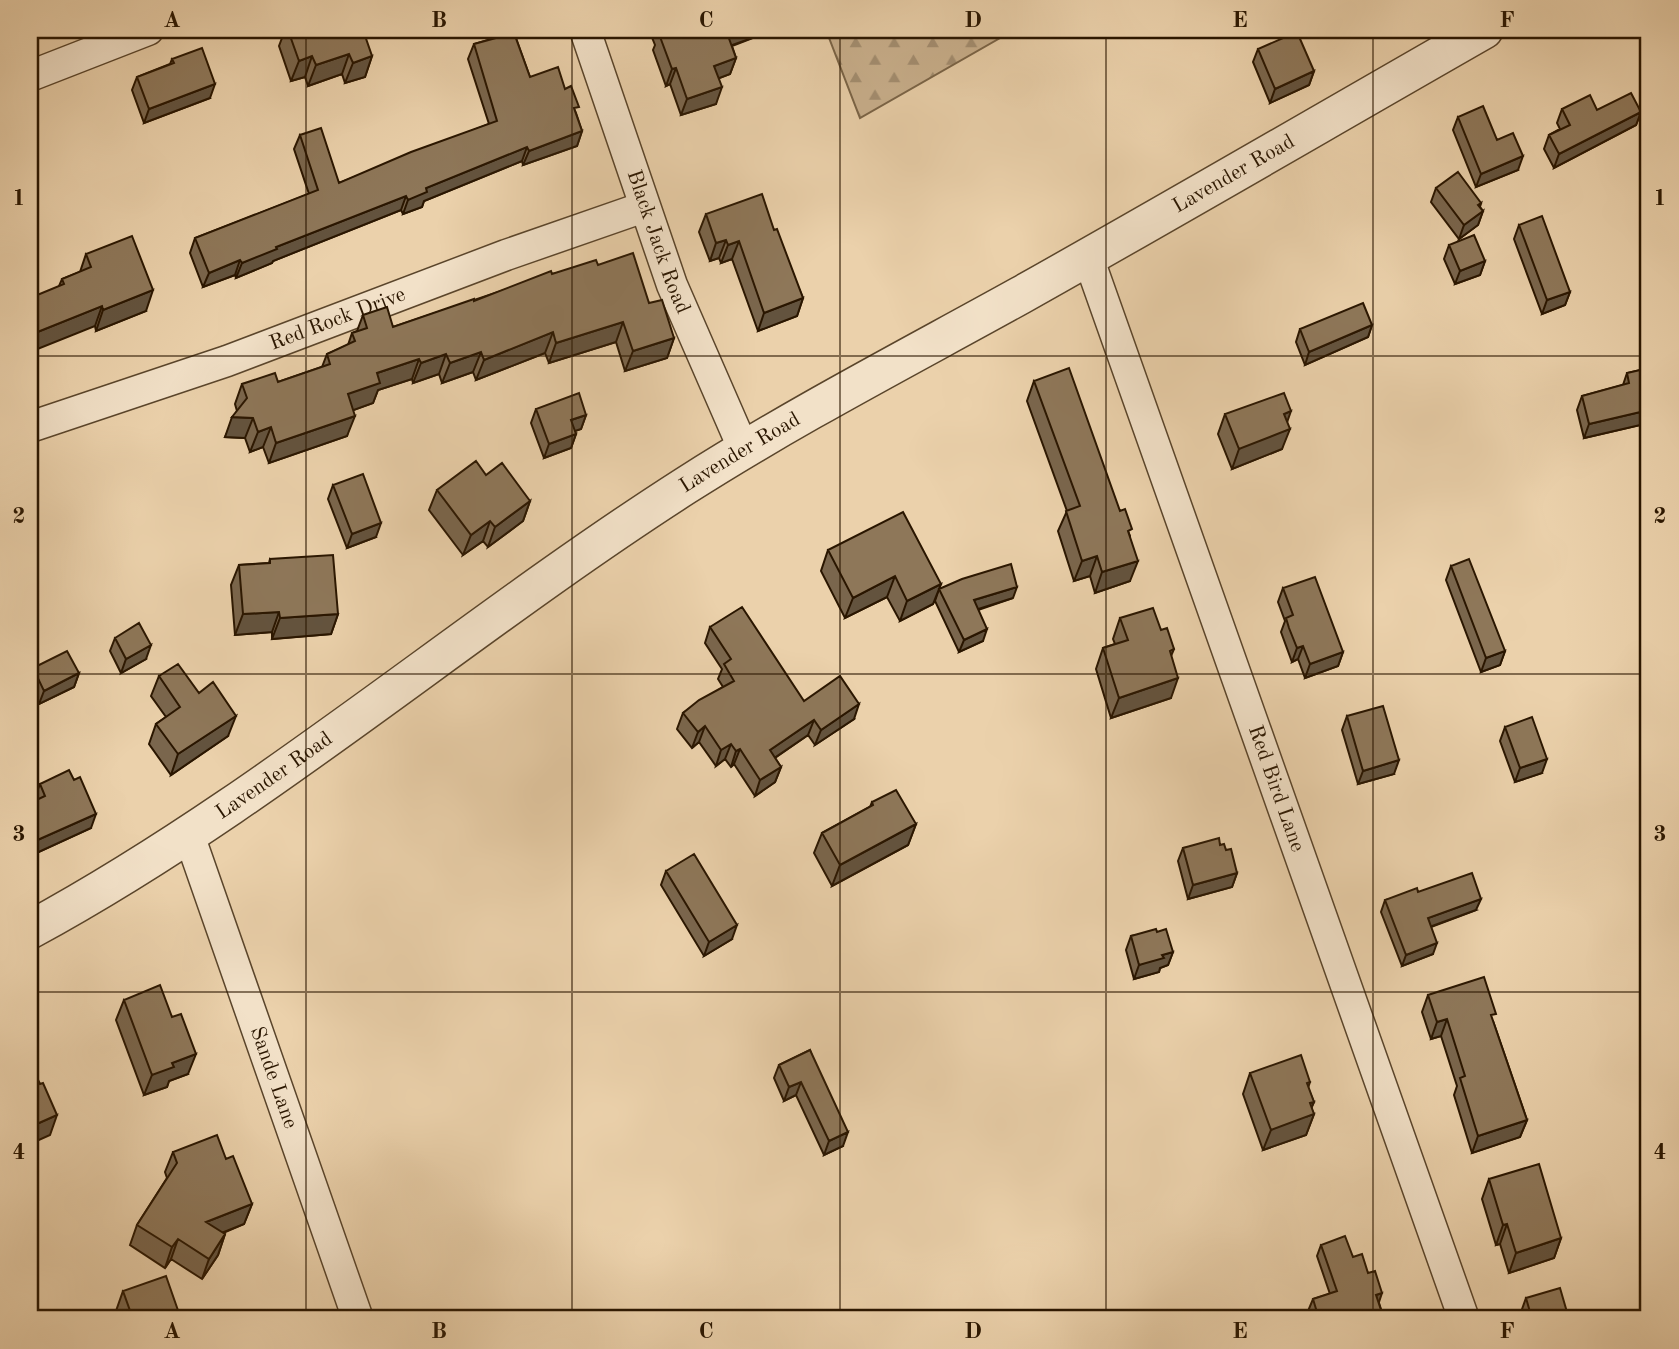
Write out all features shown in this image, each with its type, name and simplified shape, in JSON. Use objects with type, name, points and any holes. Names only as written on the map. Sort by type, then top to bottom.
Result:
[{"type":"street","points":[[30,76],[148,30]]},
{"type":"street","name":"Black Jack Road","points":[[585,30],[671,285],[744,450]]},
{"type":"street","name":"Lavender Road","points":[[30,930],[116,882],[189,835],[612,534],[744,450],[1485,30]]},
{"type":"street","name":"Red Rock Drive","points":[[30,427],[228,361],[506,255],[644,207]]},
{"type":"street","name":"Red Bird Lane","points":[[1088,257],[1464,1319]]},
{"type":"street","name":"Sande Lane","points":[[189,835],[358,1319]]},
{"type":"green space","points":[[826,30],[1014,30],[860,118]]},
{"type":"building","points":[[288,30],[363,30],[372,56],[353,63],[349,54],[316,65],[312,56],[299,61]]},
{"type":"building","points":[[661,30],[737,30],[727,33],[736,58],[714,66],[722,87],[687,99],[676,68],[672,69],[659,34]]},
{"type":"building","points":[[1297,32],[1314,71],[1275,89],[1258,49]]},
{"type":"building","points":[[514,33],[530,77],[558,67],[565,89],[571,86],[579,107],[574,108],[582,131],[529,151],[527,147],[426,188],[427,192],[408,200],[406,196],[242,263],[240,260],[209,273],[195,238],[318,190],[300,135],[321,128],[339,183],[411,152],[497,121],[474,44]]},
{"type":"building","points":[[202,48],[215,84],[149,109],[137,77],[174,63],[172,59]]},
{"type":"building","points":[[1631,93],[1641,112],[1559,154],[1549,135],[1570,125],[1562,109],[1590,95],[1597,110]]},
{"type":"building","points":[[1483,106],[1497,140],[1513,133],[1523,156],[1481,174],[1458,117]]},
{"type":"building","points":[[1458,172],[1481,203],[1478,205],[1483,211],[1464,225],[1436,188]]},
{"type":"building","points":[[762,194],[803,298],[764,313],[739,241],[728,245],[726,240],[716,243],[706,214]]},
{"type":"building","points":[[1542,216],[1570,292],[1547,300],[1519,225]]},
{"type":"building","points":[[1474,235],[1485,261],[1460,271],[1449,245]]},
{"type":"building","points":[[132,236],[153,290],[103,310],[102,306],[30,335],[30,298],[64,284],[62,279],[91,267],[86,254]]},
{"type":"building","points":[[633,253],[649,303],[662,300],[674,338],[633,351],[623,322],[556,343],[553,332],[484,360],[481,352],[450,363],[446,354],[421,363],[419,359],[377,373],[380,383],[348,394],[355,416],[276,443],[271,427],[258,432],[253,418],[232,417],[247,398],[242,384],[275,373],[278,382],[330,364],[327,354],[355,341],[352,333],[367,328],[363,315],[387,307],[393,327],[474,301],[551,271],[552,274],[596,260],[598,265]]},
{"type":"building","points":[[1363,303],[1372,325],[1309,352],[1300,329]]},
{"type":"building","points":[[1069,368],[1120,511],[1125,509],[1132,529],[1128,531],[1138,561],[1102,572],[1097,556],[1082,561],[1066,511],[1080,506],[1034,381]]},
{"type":"building","points":[[1649,368],[1649,410],[1589,424],[1582,396],[1629,383],[1627,373]]},
{"type":"building","points":[[579,393],[586,415],[571,420],[576,434],[549,444],[536,409]]},
{"type":"building","points":[[1284,393],[1291,411],[1284,414],[1290,429],[1239,449],[1225,414]]},
{"type":"building","points":[[476,461],[486,475],[502,463],[530,501],[495,527],[490,521],[471,535],[437,490]]},
{"type":"building","points":[[363,474],[381,523],[352,534],[333,485]]},
{"type":"building","points":[[903,512],[941,584],[907,601],[895,576],[853,598],[828,550]]},
{"type":"building","points":[[333,555],[338,614],[280,618],[279,612],[243,614],[239,565],[270,563],[270,559]]},
{"type":"building","points":[[1469,559],[1505,651],[1486,658],[1451,566]]},
{"type":"building","points":[[1011,564],[1017,587],[974,600],[987,629],[964,640],[939,589]]},
{"type":"building","points":[[1315,577],[1343,652],[1310,664],[1303,646],[1297,648],[1289,628],[1286,618],[1293,615],[1283,588]]},
{"type":"building","points":[[742,607],[804,701],[840,676],[859,704],[821,730],[814,720],[770,750],[781,767],[760,780],[740,749],[736,751],[731,744],[721,750],[705,726],[698,732],[683,713],[699,700],[734,681],[724,664],[731,659],[710,627]]},
{"type":"building","points":[[1153,608],[1161,630],[1167,628],[1174,649],[1170,651],[1178,678],[1119,698],[1103,648],[1128,640],[1120,618]]},
{"type":"building","points":[[139,623],[151,645],[126,659],[115,638]]},
{"type":"building","points":[[67,651],[79,673],[44,691],[33,668]]},
{"type":"building","points":[[178,664],[199,693],[213,682],[236,716],[178,754],[156,724],[180,707],[159,676]]},
{"type":"building","points":[[1383,706],[1399,760],[1363,771],[1347,716]]},
{"type":"building","points":[[1532,717],[1547,759],[1520,768],[1505,727]]},
{"type":"building","points":[[69,770],[74,780],[80,777],[96,814],[33,842],[30,834],[30,803],[45,796],[40,784]]},
{"type":"building","points":[[896,790],[916,824],[840,865],[822,833]]},
{"type":"building","points":[[1219,838],[1220,845],[1224,844],[1226,850],[1231,849],[1237,873],[1193,885],[1183,848]]},
{"type":"building","points":[[694,854],[737,925],[709,942],[666,871]]},
{"type":"building","points":[[1472,873],[1481,899],[1428,918],[1437,943],[1406,955],[1385,900],[1417,888],[1418,892]]},
{"type":"building","points":[[1156,929],[1157,932],[1166,929],[1173,952],[1162,955],[1164,958],[1139,965],[1131,936]]},
{"type":"building","points":[[1484,977],[1496,1014],[1491,1015],[1527,1120],[1478,1136],[1460,1078],[1465,1076],[1447,1019],[1437,1022],[1428,995]]},
{"type":"building","points":[[160,985],[172,1017],[181,1014],[196,1054],[172,1063],[174,1067],[152,1075],[124,1000]]},
{"type":"building","points":[[810,1050],[848,1132],[829,1141],[801,1082],[789,1087],[779,1065]]},
{"type":"building","points":[[1301,1055],[1310,1082],[1307,1083],[1314,1102],[1310,1103],[1314,1114],[1271,1130],[1250,1073]]},
{"type":"building","points":[[30,1063],[40,1084],[43,1083],[57,1115],[30,1127]]},
{"type":"building","points":[[217,1135],[226,1159],[233,1156],[252,1204],[206,1222],[225,1234],[209,1259],[178,1239],[172,1247],[137,1225],[177,1163],[173,1152]]},
{"type":"building","points":[[1539,1164],[1561,1238],[1516,1253],[1507,1224],[1503,1225],[1489,1179]]},
{"type":"building","points":[[1345,1236],[1353,1257],[1362,1254],[1368,1273],[1375,1271],[1382,1293],[1376,1295],[1384,1319],[1350,1319],[1348,1315],[1319,1319],[1313,1299],[1337,1291],[1321,1245]]},
{"type":"building","points":[[166,1276],[181,1319],[133,1319],[123,1291]]},
{"type":"building","points":[[1560,1288],[1569,1319],[1532,1319],[1526,1298]]}]
